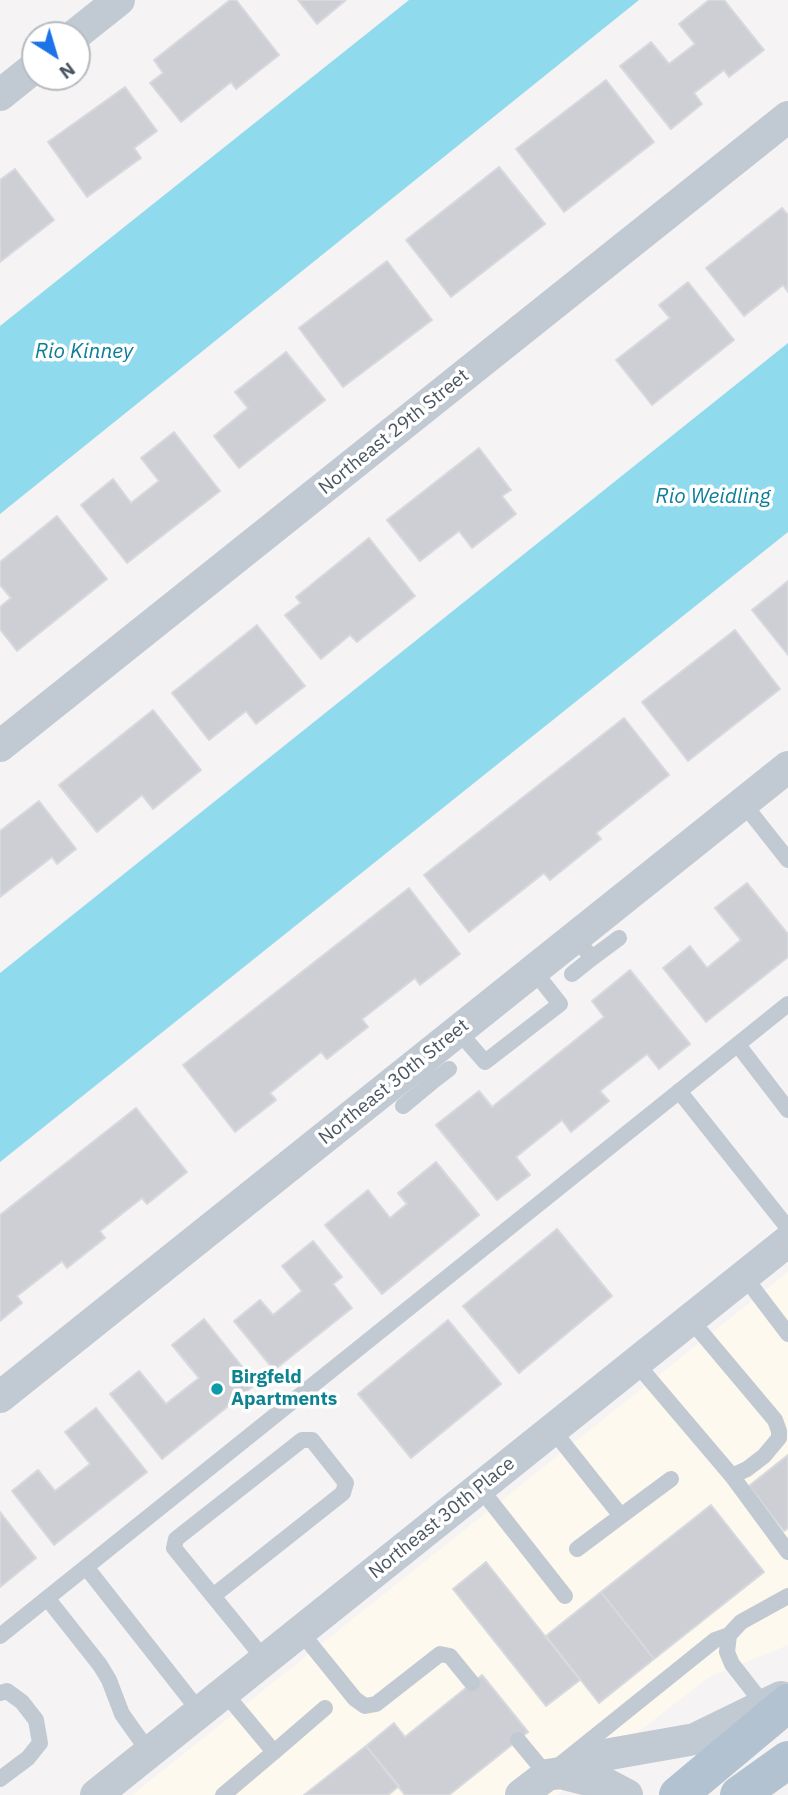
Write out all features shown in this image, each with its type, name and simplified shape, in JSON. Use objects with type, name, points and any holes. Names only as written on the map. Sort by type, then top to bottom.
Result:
[{"type":"main road","points":[[678,1795],[780,1701]]},
{"type":"main road","points":[[739,1795],[788,1760]]},
{"type":"street","points":[[91,22],[119,0]]},
{"type":"street","points":[[0,95],[21,78]]},
{"type":"street","name":"Northeast 29th Street","points":[[0,746],[788,117]]},
{"type":"street","name":"Northeast 30th Street","points":[[0,1397],[425,1073],[458,1031],[534,971],[584,948],[743,803],[788,767]]},
{"type":"street","name":"Northeast 30th Place","points":[[96,1795],[788,1241]]},
{"type":"street","points":[[521,1795],[553,1774],[610,1754],[695,1739],[780,1701]]},
{"type":"street","points":[[553,1774],[608,1785],[627,1795]]},
{"type":"lane","points":[[743,803],[788,860]]},
{"type":"lane","points":[[572,974],[584,948],[619,937]]},
{"type":"lane","points":[[458,1031],[485,1062],[560,1004],[534,971]]},
{"type":"lane","points":[[0,1636],[788,1004]]},
{"type":"lane","points":[[738,1045],[788,1110]]},
{"type":"lane","points":[[403,1106],[425,1073],[449,1069]]},
{"type":"lane","points":[[679,1091],[788,1228]]},
{"type":"lane","points":[[744,1276],[788,1334]]},
{"type":"lane","points":[[690,1319],[775,1420],[779,1431],[779,1438],[764,1456],[732,1476]]},
{"type":"lane","points":[[636,1363],[732,1476],[788,1552]]},
{"type":"lane","points":[[552,1429],[621,1516]]},
{"type":"lane","points":[[213,1595],[343,1493],[346,1483],[312,1440],[303,1440],[176,1539],[174,1548],[265,1660]]},
{"type":"lane","points":[[577,1549],[671,1479]]},
{"type":"lane","points":[[480,1488],[565,1596]]},
{"type":"lane","points":[[86,1567],[200,1712]]},
{"type":"lane","points":[[518,1740],[553,1774],[715,1640],[729,1636],[741,1622],[788,1596]]},
{"type":"lane","points":[[47,1598],[100,1665],[122,1714],[149,1752]]},
{"type":"lane","points":[[300,1631],[355,1699],[365,1706],[376,1704],[440,1654],[450,1656],[472,1683]]},
{"type":"lane","points":[[729,1636],[727,1652],[732,1664],[780,1701]]},
{"type":"lane","points":[[0,1693],[7,1690],[22,1702],[36,1720],[40,1743],[28,1758],[0,1779]]},
{"type":"lane","points":[[224,1692],[274,1752]]},
{"type":"lane","points":[[223,1795],[325,1708]]},
{"type":"shaded area","points":[[788,1272],[788,1645],[709,1677],[557,1795],[132,1795]]},
{"type":"water","name":"Rio Kinney","points":[[409,0],[639,0],[0,514],[0,326]]},
{"type":"water","name":"Rio Weidling","points":[[788,343],[788,532],[0,1162],[0,973]]},
{"type":"building","points":[[230,0],[236,0],[279,55],[236,89],[231,82],[181,122],[150,83],[163,73],[154,60]]},
{"type":"building","points":[[298,0],[346,0],[317,24]]},
{"type":"building","points":[[709,0],[724,0],[764,50],[729,77],[724,70],[694,93],[702,104],[671,129],[620,66],[651,42],[669,64],[695,44],[679,24]]},
{"type":"building","points":[[606,80],[654,142],[564,212],[516,149]]},
{"type":"building","points":[[125,87],[157,131],[134,148],[141,158],[87,197],[48,142]]},
{"type":"building","points":[[499,167],[545,224],[451,297],[406,240]]},
{"type":"building","points":[[15,169],[54,220],[0,262],[0,180]]},
{"type":"building","points":[[782,208],[788,215],[788,292],[783,285],[744,316],[706,268]]},
{"type":"building","points":[[387,261],[432,320],[343,387],[299,328]]},
{"type":"building","points":[[688,282],[734,340],[652,405],[616,360],[670,318],[659,305]]},
{"type":"building","points":[[286,352],[325,400],[239,468],[214,436],[248,408],[235,392]]},
{"type":"building","points":[[174,432],[220,491],[127,563],[81,505],[113,479],[131,503],[159,481],[141,458]]},
{"type":"building","points":[[479,448],[511,490],[502,496],[516,514],[472,548],[459,531],[420,561],[387,520]]},
{"type":"building","points":[[57,516],[107,579],[17,651],[0,629],[0,607],[11,598],[0,585],[0,562]]},
{"type":"building","points":[[369,538],[415,596],[357,642],[350,635],[321,659],[285,615],[301,603],[296,597]]},
{"type":"building","points":[[788,581],[788,655],[752,610]]},
{"type":"building","points":[[257,625],[305,686],[256,724],[246,711],[209,740],[172,693]]},
{"type":"building","points":[[735,630],[780,689],[688,761],[642,702]]},
{"type":"building","points":[[153,710],[201,770],[153,809],[142,795],[97,832],[59,785]]},
{"type":"building","points":[[624,718],[669,775],[596,833],[601,839],[550,880],[544,873],[469,932],[424,875]]},
{"type":"building","points":[[39,801],[76,849],[57,864],[52,857],[0,897],[0,831]]},
{"type":"building","points":[[747,883],[788,934],[788,957],[706,1022],[663,968],[690,946],[707,968],[741,940],[715,908]]},
{"type":"building","points":[[409,888],[460,954],[420,985],[415,978],[362,1019],[368,1027],[327,1059],[321,1052],[270,1093],[276,1100],[235,1132],[183,1065]]},
{"type":"building","points":[[630,970],[690,1044],[659,1069],[647,1054],[600,1091],[609,1101],[571,1132],[562,1120],[516,1157],[530,1175],[497,1200],[436,1125],[479,1091],[492,1107],[604,1017],[592,1001]]},
{"type":"building","points":[[136,1108],[187,1172],[147,1204],[142,1198],[100,1231],[105,1238],[67,1268],[62,1261],[17,1296],[22,1303],[0,1321],[0,1215]]},
{"type":"building","points":[[436,1162],[479,1215],[382,1294],[325,1225],[368,1190],[390,1218],[407,1204],[398,1193]]},
{"type":"building","points":[[557,1229],[612,1296],[519,1373],[463,1306]]},
{"type":"building","points":[[313,1241],[342,1277],[333,1284],[352,1308],[274,1370],[234,1321],[260,1300],[273,1315],[302,1291],[282,1266]]},
{"type":"building","name":"Birgfeld Apartments","points":[[204,1319],[256,1384],[162,1459],[110,1394],[139,1371],[166,1404],[199,1378],[172,1345]]},
{"type":"building","points":[[448,1320],[501,1384],[411,1458],[358,1394]]},
{"type":"building","points":[[96,1408],[147,1472],[54,1545],[12,1491],[38,1470],[55,1491],[90,1464],[65,1432]]},
{"type":"building","points":[[788,1455],[788,1528],[784,1531],[749,1486]]},
{"type":"building","points":[[711,1505],[764,1572],[654,1659],[601,1592]]},
{"type":"building","points":[[0,1512],[36,1558],[0,1587]]},
{"type":"building","points":[[486,1562],[580,1680],[546,1706],[453,1589]]},
{"type":"building","points":[[601,1592],[654,1659],[599,1703],[546,1636]]},
{"type":"building","points":[[482,1675],[528,1732],[449,1795],[405,1795],[366,1746],[394,1723],[405,1737]]},
{"type":"building","points":[[366,1746],[399,1786],[388,1795],[304,1795]]},
{"type":"place","name":"Birgfeld Apartments","points":[[217,1389]]}]
